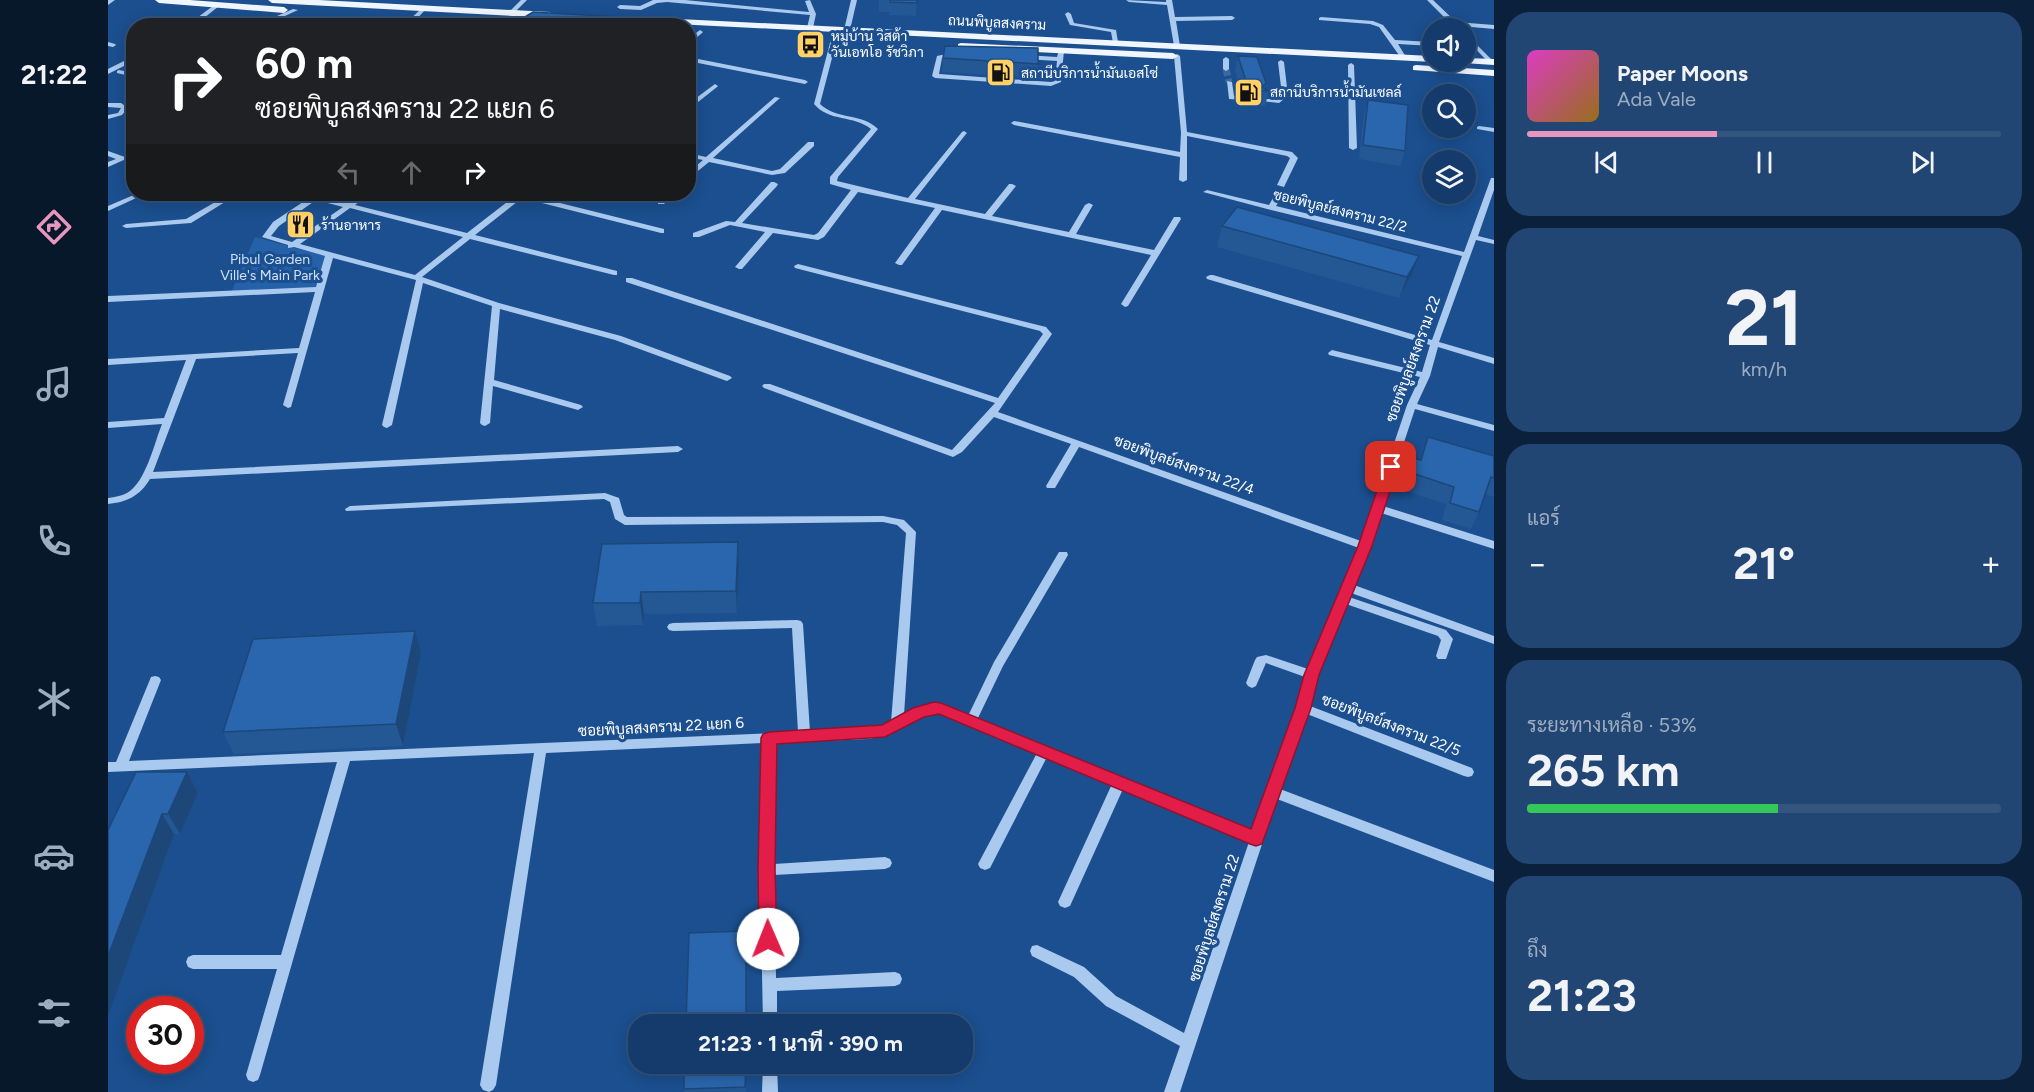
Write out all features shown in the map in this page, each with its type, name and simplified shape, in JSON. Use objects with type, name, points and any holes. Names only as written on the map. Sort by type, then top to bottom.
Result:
[{"type":"main road","points":[[159,0],[374,15],[414,12],[423,4],[512,12],[546,18]]},
{"type":"main road","points":[[272,0],[385,6],[454,18]]},
{"type":"main road","points":[[374,15],[385,6]]},
{"type":"main road","name":"ถนนพิบูลสงคราม","points":[[696,22],[1114,42],[1226,59],[1494,73]]},
{"type":"main road","name":"ถนนพิบูลสงคราม","points":[[696,32],[1061,55],[1177,51],[1422,58]]},
{"type":"main road","points":[[1476,61],[1492,62]]},
{"type":"street","points":[[108,3],[112,0]]},
{"type":"street","points":[[512,12],[524,0]]},
{"type":"street","points":[[620,7],[641,8],[656,1],[667,0],[813,14]]},
{"type":"street","points":[[847,30],[854,0]]},
{"type":"street","points":[[1129,0],[1170,2],[1184,134],[1183,180]]},
{"type":"street","points":[[808,1],[813,14],[810,28]]},
{"type":"street","points":[[1433,1],[1449,18]]},
{"type":"street","points":[[199,18],[217,4]]},
{"type":"street","points":[[276,18],[295,10]]},
{"type":"street","points":[[411,18],[414,12]]},
{"type":"street","points":[[1068,14],[1072,24],[1114,32],[1114,42]]},
{"type":"street","points":[[1173,19],[1232,18]]},
{"type":"street","points":[[1321,19],[1371,22],[1381,26],[1403,57]]},
{"type":"street","points":[[1476,27],[1494,27]]},
{"type":"street","points":[[696,36],[700,32]]},
{"type":"street","points":[[834,39],[817,104],[828,112],[868,123],[875,129],[834,177],[833,182],[856,189],[1155,253]]},
{"type":"street","points":[[1393,42],[1422,43]]},
{"type":"street","points":[[1476,46],[1492,62]]},
{"type":"street","points":[[972,51],[939,57],[935,75],[950,78],[1051,84],[1058,82],[1061,55]]},
{"type":"street","points":[[1226,59],[1227,69]]},
{"type":"street","points":[[696,61],[805,82]]},
{"type":"street","points":[[108,72],[126,62]]},
{"type":"street","points":[[1263,100],[1279,101],[1285,96],[1281,62]]},
{"type":"street","points":[[1351,65],[1353,148]]},
{"type":"street","points":[[119,72],[126,73]]},
{"type":"street","points":[[1229,82],[1231,98],[1243,99]]},
{"type":"street","points":[[696,101],[715,86]]},
{"type":"street","points":[[696,170],[777,98]]},
{"type":"street","points":[[108,105],[123,106],[126,109]]},
{"type":"street","points":[[108,117],[123,106]]},
{"type":"street","points":[[1014,123],[1183,155]]},
{"type":"street","points":[[1479,128],[1494,130]]},
{"type":"street","points":[[910,200],[964,133]]},
{"type":"street","points":[[1184,134],[1289,154],[1294,158],[1271,208]]},
{"type":"street","points":[[696,157],[766,173],[777,173],[811,144]]},
{"type":"street","points":[[108,153],[122,159],[108,165]]},
{"type":"street","name":"ซอยพิบูลย์สงคราม 22","points":[[1172,1092],[1256,839],[1303,708],[1311,675],[1365,546],[1412,405],[1425,376],[1434,345],[1494,180]]},
{"type":"street","points":[[737,224],[774,184]]},
{"type":"street","points":[[987,217],[1012,186]]},
{"type":"street","points":[[696,235],[724,223],[815,238],[821,235],[856,189]]},
{"type":"street","name":"ซอยพิบูลย์สงคราม 22/2","points":[[1207,192],[1467,255]]},
{"type":"street","points":[[108,210],[127,201]]},
{"type":"street","points":[[126,226],[188,221],[222,201]]},
{"type":"street","points":[[308,201],[276,224],[266,237],[291,246],[418,278],[496,305],[618,338],[727,378]]},
{"type":"street","points":[[334,201],[614,273]]},
{"type":"street","points":[[291,246],[356,201]]},
{"type":"street","points":[[387,425],[418,278],[510,201]]},
{"type":"street","points":[[545,201],[662,231]]},
{"type":"street","points":[[1071,236],[1089,205]]},
{"type":"street","points":[[899,263],[940,207]]},
{"type":"street","points":[[1125,304],[1177,219]]},
{"type":"street","points":[[739,267],[770,231]]},
{"type":"street","points":[[1473,237],[1494,242]]},
{"type":"street","points":[[288,405],[329,256]]},
{"type":"street","points":[[767,386],[953,453],[959,450],[992,413],[1047,338],[1047,331],[798,266]]},
{"type":"street","points":[[1210,277],[1494,361]]},
{"type":"street","points":[[629,280],[999,401]]},
{"type":"street","points":[[108,299],[320,289]]},
{"type":"street","points":[[485,423],[496,305]]},
{"type":"street","points":[[108,362],[303,350]]},
{"type":"street","points":[[1332,353],[1425,376]]},
{"type":"street","points":[[108,501],[124,500],[135,494],[147,476],[192,357]]},
{"type":"street","points":[[489,382],[578,407]]},
{"type":"street","points":[[1412,405],[1494,428]]},
{"type":"street","name":"ซอยพิบูลย์สงคราม 22/4","points":[[992,413],[1365,546]]},
{"type":"street","points":[[108,425],[167,421]]},
{"type":"street","points":[[1051,486],[1077,442]]},
{"type":"street","points":[[147,476],[678,449]]},
{"type":"street","points":[[350,509],[605,496],[615,500],[619,518],[625,521],[883,519],[900,522],[911,532],[897,726]]},
{"type":"street","points":[[1378,508],[1494,545]]},
{"type":"street","points":[[971,721],[998,665],[1063,555]]},
{"type":"street","points":[[1347,587],[1494,640]]},
{"type":"street","points":[[1342,599],[1442,633],[1447,639],[1442,656]]},
{"type":"street","points":[[673,627],[797,624],[804,737]]},
{"type":"street","points":[[1252,683],[1261,660],[1266,658],[1311,675]]},
{"type":"street","points":[[114,767],[155,680]]},
{"type":"street","name":"ซอยพิบูลสงคราม 22 แยก 6","points":[[114,767],[142,771],[345,757],[868,734],[897,726],[918,713],[934,708],[971,721],[1256,839]]},
{"type":"street","name":"ซอยพิบูลย์สงคราม 22/5","points":[[1303,708],[1468,772]]},
{"type":"street","points":[[769,738],[767,870],[770,1014]]},
{"type":"street","points":[[488,1085],[541,748]]},
{"type":"street","points":[[985,864],[1044,752]]},
{"type":"street","points":[[253,1075],[345,757]]},
{"type":"street","points":[[1065,902],[1119,783]]},
{"type":"street","points":[[1273,792],[1494,876]]},
{"type":"street","points":[[767,870],[885,863]]},
{"type":"street","points":[[1037,951],[1079,972],[1111,1001],[1188,1043]]},
{"type":"street","points":[[193,962],[284,962]]},
{"type":"street","points":[[770,985],[895,979]]},
{"type":"street","points":[[770,1074],[770,1092]]},
{"type":"green space","name":"Pibul Garden Ville's Main Park","points":[[255,237],[326,256],[316,289],[230,295]]},
{"type":"building","points":[[890,0],[917,0],[917,3],[890,2]]},
{"type":"building","points":[[533,12],[638,18],[523,18]]},
{"type":"building","points":[[945,46],[1038,48],[1038,64],[943,58]]},
{"type":"building","points":[[1238,56],[1257,57],[1266,83],[1262,87],[1269,91],[1249,90],[1251,84],[1246,81]]},
{"type":"building","points":[[1368,100],[1408,105],[1405,151],[1363,145]]},
{"type":"building","points":[[1237,207],[1419,256],[1407,277],[1222,226]]},
{"type":"building","points":[[1428,437],[1494,456],[1494,478],[1491,477],[1479,512],[1450,503],[1454,487],[1403,470],[1407,456],[1421,460]]},
{"type":"building","points":[[738,542],[736,591],[641,592],[640,603],[593,603],[602,544]]},
{"type":"building","points":[[415,631],[396,724],[223,732],[253,639]]},
{"type":"building","points":[[136,772],[187,772],[168,814],[162,814],[108,956],[108,830]]},
{"type":"building","points":[[746,931],[746,1014],[686,1014],[689,933]]},
{"type":"building","points":[[684,1074],[746,1074],[745,1087],[684,1089]]},
{"type":"tunnel","points":[[1226,69],[1229,82]]},
{"type":"place","name":"หมู่บ้าน วิสต้า วันเอทโอ รัชวิภา","points":[[810,44]]},
{"type":"place","name":"สถานีบริการน้ำมันเอสโซ่","points":[[1000,73]]},
{"type":"place","name":"สถานีบริการน้ำมันเชลล์","points":[[1249,92]]},
{"type":"place","name":"ร้านอาหาร","points":[[300,225]]},
{"type":"route","points":[[768,939],[769,738],[868,734],[897,726],[918,713],[934,708],[941,709],[1256,839],[1303,708],[1311,675],[1365,546],[1391,467]]}]
